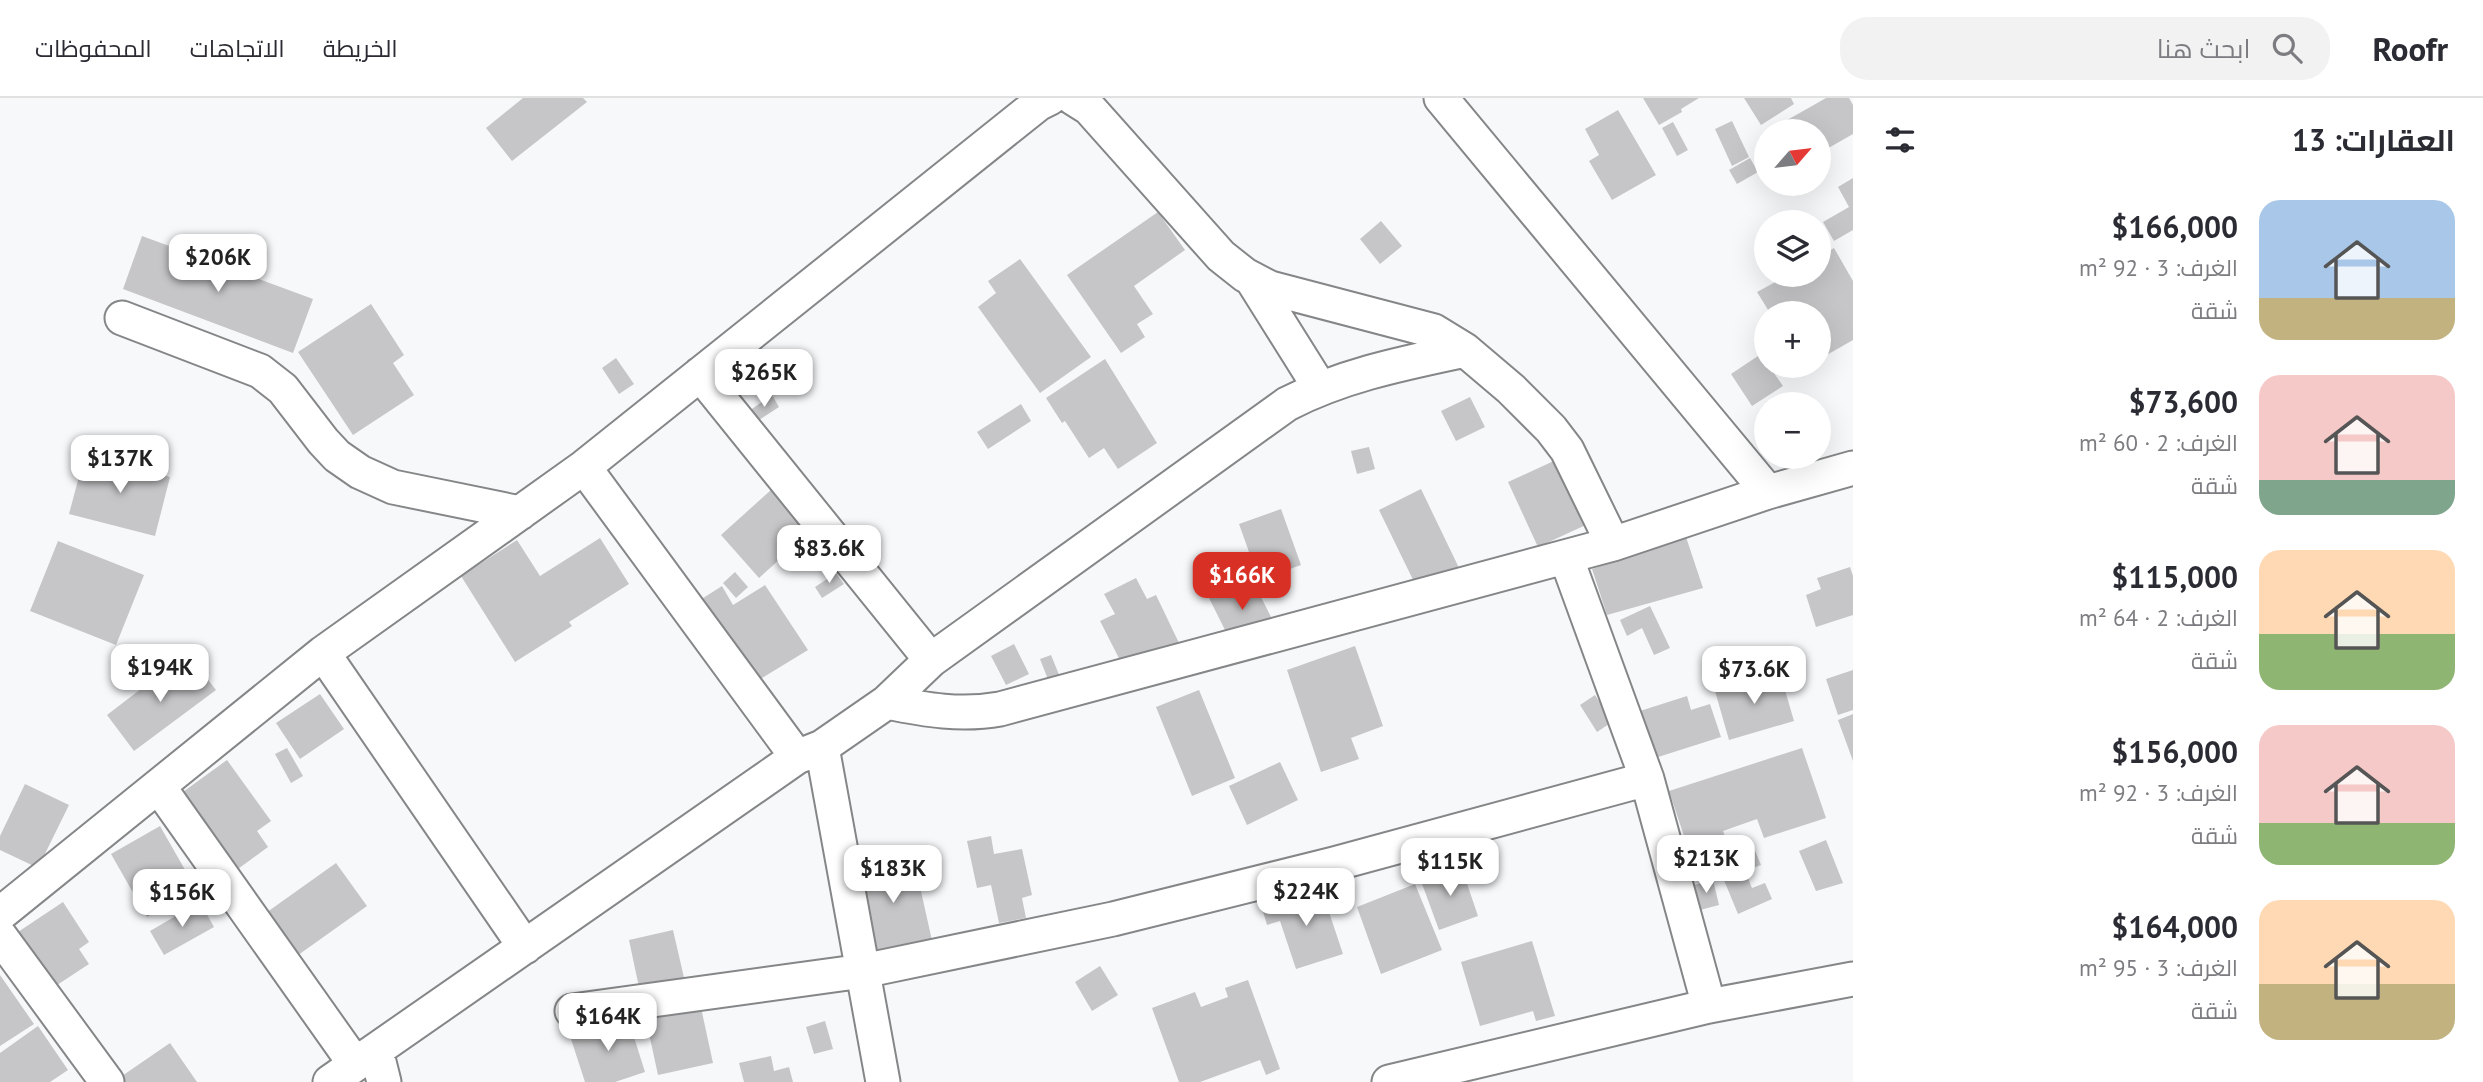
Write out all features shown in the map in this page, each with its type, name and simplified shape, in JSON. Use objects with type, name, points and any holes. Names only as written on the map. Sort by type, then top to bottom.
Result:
[{"type":"street","points":[[0,914],[323,653],[584,467],[1038,104],[1050,98]]},
{"type":"street","points":[[1073,98],[1089,108],[1221,256],[1251,278],[1270,288],[1434,331],[1465,350],[1511,389],[1551,429],[1567,450],[1613,544]]},
{"type":"street","points":[[1441,98],[1768,492]]},
{"type":"street","points":[[1251,278],[1320,388]]},
{"type":"street","points":[[122,318],[260,370],[283,389],[337,456],[360,472],[393,487],[520,513]]},
{"type":"street","points":[[354,1065],[887,702],[931,660],[1287,404],[1320,388],[1373,370],[1465,350]]},
{"type":"street","points":[[700,374],[931,660]]},
{"type":"street","points":[[584,467],[810,752],[863,971],[883,1082]]},
{"type":"street","points":[[887,702],[937,712],[975,714],[1000,709],[1613,544],[1768,492],[1853,468]]},
{"type":"street","points":[[1566,557],[1647,779],[1709,1006]]},
{"type":"street","points":[[323,653],[525,947]]},
{"type":"street","points":[[572,1011],[863,971],[1139,912],[1334,864],[1647,779]]},
{"type":"street","points":[[159,787],[354,1065],[384,1082]]},
{"type":"street","points":[[0,936],[107,1082]]},
{"type":"street","points":[[1389,1082],[1709,1006],[1853,979]]},
{"type":"building","points":[[523,98],[583,98],[587,102],[512,161],[486,128]]},
{"type":"building","points":[[1643,98],[1699,98],[1659,125]]},
{"type":"building","points":[[1744,98],[1791,98],[1794,104],[1770,119],[1757,119]]},
{"type":"building","points":[[1826,98],[1849,98],[1853,105],[1853,134],[1831,147],[1831,119],[1789,119]]},
{"type":"building","points":[[1618,110],[1656,175],[1612,200],[1589,161],[1599,155],[1585,129]]},
{"type":"building","points":[[1732,121],[1749,157],[1732,166],[1715,129]]},
{"type":"building","points":[[1673,122],[1688,150],[1677,156],[1662,128]]},
{"type":"building","points":[[1750,158],[1754,165],[1754,174],[1737,184],[1729,170]]},
{"type":"building","points":[[1853,178],[1853,230],[1834,241],[1831,236],[1831,217],[1849,207],[1838,187]]},
{"type":"building","points":[[1158,212],[1185,250],[1134,286],[1153,314],[1137,324],[1145,337],[1121,353],[1067,275]]},
{"type":"building","points":[[1381,221],[1402,246],[1380,264],[1360,239]]},
{"type":"building","points":[[142,236],[313,299],[293,353],[123,289]]},
{"type":"building","points":[[1834,248],[1853,281],[1853,340],[1831,353],[1831,301],[1763,301],[1757,292],[1766,287],[1831,287],[1831,250]]},
{"type":"building","points":[[1020,259],[1091,357],[1040,393],[978,307],[996,293],[988,281]]},
{"type":"building","points":[[371,304],[404,355],[393,363],[414,395],[353,435],[298,352]]},
{"type":"building","points":[[616,358],[634,384],[619,394],[602,368]]},
{"type":"building","points":[[1105,359],[1157,443],[1118,469],[1104,448],[1089,458],[1046,398]]},
{"type":"building","points":[[1754,359],[1754,378],[1777,378],[1783,386],[1774,392],[1754,392],[1752,406],[1731,374]]},
{"type":"building","points":[[772,395],[779,407],[756,422],[749,411]]},
{"type":"building","points":[[1470,397],[1485,427],[1456,441],[1441,411]]},
{"type":"building","points":[[1021,404],[1031,421],[988,449],[977,432]]},
{"type":"building","points":[[1369,447],[1375,469],[1357,474],[1351,451]]},
{"type":"building","points":[[85,454],[170,477],[155,536],[69,514]]},
{"type":"building","points":[[1558,459],[1588,524],[1538,547],[1508,482]]},
{"type":"building","points":[[1421,489],[1460,570],[1418,590],[1379,510]]},
{"type":"building","points":[[771,490],[810,532],[759,578],[721,535]]},
{"type":"building","points":[[1281,509],[1301,565],[1259,580],[1239,524]]},
{"type":"building","points":[[1686,537],[1703,588],[1607,615],[1592,569]]},
{"type":"building","points":[[600,538],[629,584],[569,622],[572,626],[515,662],[461,576],[517,540],[540,576]]},
{"type":"building","points":[[58,541],[144,575],[116,645],[30,611]]},
{"type":"building","points":[[1850,567],[1853,576],[1853,615],[1816,627],[1806,595],[1821,589],[1817,578]]},
{"type":"building","points":[[735,572],[748,587],[736,598],[723,583]]},
{"type":"building","points":[[836,573],[844,584],[822,598],[815,587]]},
{"type":"building","points":[[1249,573],[1277,629],[1235,650],[1207,594]]},
{"type":"building","points":[[1136,578],[1147,599],[1156,595],[1180,645],[1126,672],[1100,621],[1115,614],[1104,594]]},
{"type":"building","points":[[765,585],[808,650],[749,686],[697,602],[722,586],[733,605]]},
{"type":"building","points":[[1650,606],[1670,648],[1654,655],[1642,628],[1627,636],[1620,620]]},
{"type":"building","points":[[1014,644],[1029,674],[1006,685],[991,656]]},
{"type":"building","points":[[1355,646],[1383,726],[1351,738],[1359,759],[1321,772],[1287,670]]},
{"type":"building","points":[[1051,655],[1060,677],[1049,682],[1040,659]]},
{"type":"building","points":[[176,662],[187,676],[198,667],[216,690],[134,751],[107,715]]},
{"type":"building","points":[[1853,670],[1853,710],[1838,715],[1826,679]]},
{"type":"building","points":[[1780,673],[1794,721],[1729,740],[1715,691]]},
{"type":"building","points":[[1199,690],[1235,778],[1192,796],[1156,707]]},
{"type":"building","points":[[320,694],[344,729],[300,759],[276,723]]},
{"type":"building","points":[[1595,695],[1612,722],[1597,732],[1580,705]]},
{"type":"building","points":[[1687,696],[1691,710],[1710,704],[1721,737],[1655,758],[1640,711]]},
{"type":"building","points":[[1853,714],[1853,761],[1838,720]]},
{"type":"building","points":[[287,748],[303,776],[291,783],[275,754]]},
{"type":"building","points":[[1802,748],[1826,818],[1764,838],[1757,819],[1723,831],[1729,848],[1687,863],[1683,849],[1688,848],[1669,791]]},
{"type":"building","points":[[227,760],[271,821],[257,831],[268,847],[231,874],[176,797]]},
{"type":"building","points":[[1280,762],[1298,800],[1247,825],[1229,786]]},
{"type":"building","points":[[25,784],[69,805],[38,868],[0,850],[0,836]]},
{"type":"building","points":[[160,826],[196,889],[147,917],[111,854]]},
{"type":"building","points":[[991,836],[994,854],[1022,849],[1032,895],[1022,898],[1026,918],[999,923],[991,885],[977,888],[967,841]]},
{"type":"building","points":[[1826,840],[1843,883],[1816,891],[1799,851]]},
{"type":"building","points":[[1753,846],[1761,865],[1745,871],[1752,888],[1765,883],[1772,899],[1738,914],[1716,861]]},
{"type":"building","points":[[912,851],[933,945],[873,959],[852,865]]},
{"type":"building","points":[[336,863],[367,906],[294,958],[263,915]]},
{"type":"building","points":[[1461,866],[1478,916],[1439,930],[1421,881]]},
{"type":"building","points":[[1713,880],[1719,905],[1700,910],[1694,885]]},
{"type":"building","points":[[1415,884],[1442,950],[1381,974],[1357,907]]},
{"type":"building","points":[[1321,888],[1343,954],[1296,969],[1280,921],[1267,925],[1262,908]]},
{"type":"building","points":[[63,902],[89,942],[79,949],[89,964],[51,989],[15,934]]},
{"type":"building","points":[[200,902],[214,927],[164,955],[150,931]]},
{"type":"building","points":[[673,930],[685,982],[640,992],[629,940]]},
{"type":"building","points":[[1532,941],[1555,1016],[1536,1021],[1533,1011],[1480,1026],[1461,962]]},
{"type":"building","points":[[1100,966],[1118,995],[1092,1011],[1075,982]]},
{"type":"building","points":[[0,975],[34,1024],[0,1046]]},
{"type":"building","points":[[1248,980],[1280,1069],[1266,1075],[1260,1060],[1200,1082],[1179,1082],[1152,1008],[1195,992],[1201,1007],[1228,997],[1225,988]]},
{"type":"building","points":[[700,1003],[713,1063],[658,1075],[645,1015]]},
{"type":"building","points":[[628,1018],[645,1072],[615,1082],[585,1082],[570,1036]]},
{"type":"building","points":[[825,1021],[833,1049],[814,1054],[806,1027]]},
{"type":"building","points":[[38,1026],[68,1070],[50,1082],[0,1082],[0,1053]]},
{"type":"building","points":[[170,1043],[197,1082],[122,1082],[119,1078]]},
{"type":"building","points":[[771,1056],[774,1071],[789,1067],[793,1082],[744,1082],[739,1063]]}]
